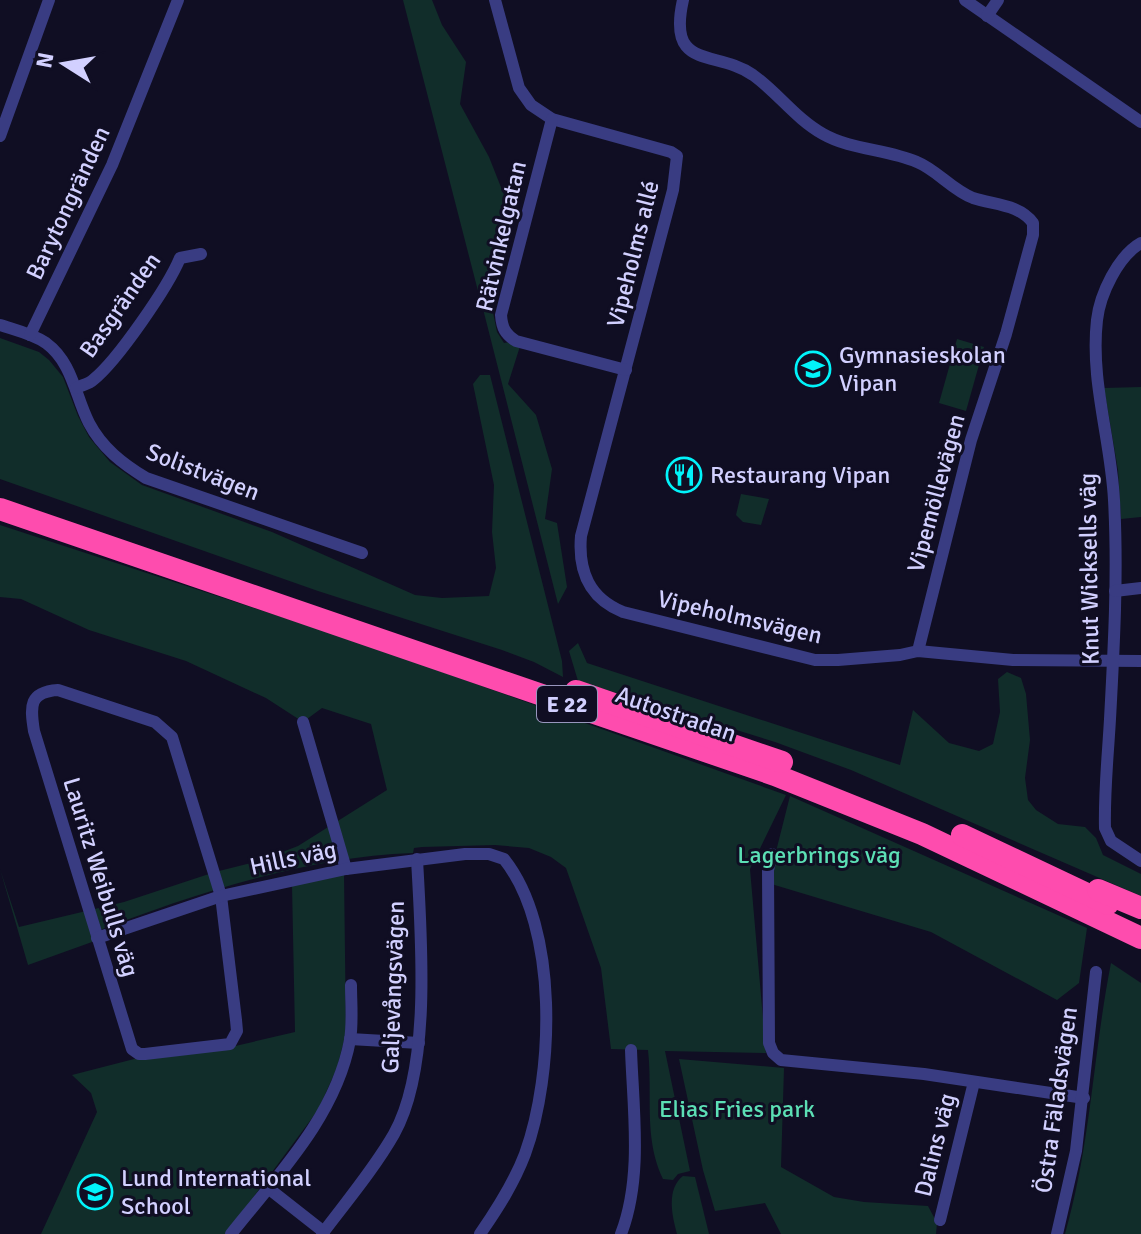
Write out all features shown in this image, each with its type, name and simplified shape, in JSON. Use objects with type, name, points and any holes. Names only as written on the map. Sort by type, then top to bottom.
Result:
[{"type":"highway","name":"Autostradan","points":[[0,493],[738,746],[876,798],[1009,855],[1136,932]]},
{"type":"highway","name":"Autostradan","points":[[0,509],[775,775],[922,834],[1136,932]]},
{"type":"highway","points":[[1009,855],[1141,908]]},
{"type":"street","points":[[0,136],[49,0]]},
{"type":"street","name":"Barytongränden","points":[[30,335],[112,165],[178,0]]},
{"type":"street","name":"Vipeholms allé","points":[[495,0],[519,88],[531,105],[552,119],[677,156],[673,190],[583,528]]},
{"type":"street","name":"Vipemöllevägen","points":[[683,0],[679,31],[685,45],[702,58],[740,68],[755,76],[804,122],[826,136],[914,160],[970,197],[1018,210],[1033,223],[1033,235],[1006,334],[971,440],[918,651]]},
{"type":"street","points":[[965,0],[1141,122]]},
{"type":"street","points":[[987,16],[998,0]]},
{"type":"street","name":"Rätvinkelgatan","points":[[552,119],[501,315],[502,326],[516,341],[626,370]]},
{"type":"street","name":"Knut Wicksells väg","points":[[1138,244],[1104,292],[1096,329],[1099,400],[1114,491],[1114,660],[1105,828],[1108,837],[1121,849],[1141,861]]},
{"type":"street","name":"Basgränden","points":[[76,388],[93,381],[129,338],[180,258],[201,254]]},
{"type":"street","name":"Solistvägen","points":[[0,325],[30,335],[46,343],[56,353],[69,371],[97,436],[120,461],[146,478],[362,553]]},
{"type":"street","name":"Vipeholmsvägen","points":[[583,528],[581,562],[588,585],[604,602],[623,612],[815,660],[884,657],[918,651],[1013,660],[1141,661]]},
{"type":"street","points":[[1115,591],[1141,588]]},
{"type":"street","name":"Lauritz Weibulls väg","points":[[58,690],[165,728],[172,737],[221,896],[236,1020],[234,1039],[230,1044],[145,1054],[135,1052],[39,752],[30,710],[41,693],[58,690]]},
{"type":"street","points":[[303,722],[346,869]]},
{"type":"street","name":"Hills väg","points":[[97,938],[221,896],[346,869],[417,859],[489,854],[504,859],[523,889],[538,935],[544,976],[546,1044],[537,1111],[525,1152],[506,1195],[480,1234]]},
{"type":"street","points":[[772,854],[768,883],[769,1043],[773,1053],[781,1060],[1084,1098]]},
{"type":"street","name":"Galjevångsvägen","points":[[323,1233],[395,1132],[412,1089],[419,1043],[417,859]]},
{"type":"street","name":"Östra Fäladsvägen","points":[[1057,1234],[1076,1151],[1084,1098],[1096,972]]},
{"type":"street","points":[[231,1234],[325,1110],[341,1072],[350,1039],[351,985]]},
{"type":"street","points":[[350,1039],[419,1043]]},
{"type":"street","points":[[621,1234],[626,1221],[634,1166],[631,1050]]},
{"type":"street","name":"Dalins väg","points":[[940,1220],[974,1082]]},
{"type":"street","points":[[268,1188],[323,1233]]},
{"type":"green space","points":[[403,0],[432,0],[442,25],[466,62],[460,104],[489,157],[510,210],[505,240],[489,287],[478,291]]},
{"type":"green space","points":[[490,298],[497,332],[504,343],[522,340],[508,384],[536,415],[552,469],[545,519],[557,523],[567,587],[558,604],[481,301]]},
{"type":"green space","points":[[0,338],[39,352],[49,360],[63,377],[89,437],[110,462],[142,485],[272,532],[415,595],[442,598],[489,596],[496,568],[492,532],[494,485],[473,384],[480,375],[490,375],[562,661],[563,677],[502,650],[318,591],[0,479]]},
{"type":"green space","points":[[957,339],[984,347],[966,411],[939,403]]},
{"type":"green space","points":[[1141,387],[1141,517],[1121,519],[1118,470],[1104,388]]},
{"type":"green space","points":[[741,494],[769,499],[761,525],[743,522],[736,515]]},
{"type":"green space","points":[[0,525],[370,646],[786,795],[750,869],[766,1053],[665,1051],[690,1171],[678,1174],[673,1180],[663,1179],[651,1131],[648,1050],[611,1049],[601,968],[566,868],[551,857],[529,848],[495,845],[422,847],[414,848],[413,853],[372,856],[291,870],[209,892],[130,919],[92,933],[92,942],[28,965],[0,869],[19,927],[124,902],[259,861],[298,846],[387,790],[371,724],[322,708],[303,722],[266,698],[186,661],[89,630],[21,599],[0,597]]},
{"type":"green space","points":[[578,643],[587,663],[900,765],[913,710],[949,743],[979,751],[993,744],[1000,712],[998,679],[1007,672],[1021,678],[1026,694],[1030,740],[1025,778],[1028,800],[1036,810],[1058,824],[1085,827],[1096,838],[1103,855],[1141,874],[1141,896],[851,770],[775,742],[578,681],[569,651]]},
{"type":"green space","name":"Lagerbrings väg","points":[[790,796],[1087,928],[1079,983],[1057,1000],[931,932],[768,883]]},
{"type":"green space","points":[[344,874],[346,1033],[337,1068],[318,1110],[226,1234],[41,1234],[97,1112],[91,1093],[72,1075],[138,1058],[231,1047],[295,1032],[292,885]]},
{"type":"green space","points":[[1111,963],[1141,983],[1141,1234],[1065,1234],[1081,1166]]},
{"type":"green space","name":"Elias Fries park","points":[[679,1059],[784,1068],[781,1167],[834,1197],[928,1206],[937,1223],[936,1234],[781,1234],[765,1203],[715,1211]]},
{"type":"green space","points":[[683,1176],[695,1177],[709,1234],[677,1234],[672,1195]]},
{"type":"place","name":"Gymnasieskolan Vipan","points":[[813,369]]},
{"type":"place","name":"Restaurang Vipan","points":[[684,475]]},
{"type":"place","name":"Lund International School","points":[[95,1192]]}]
